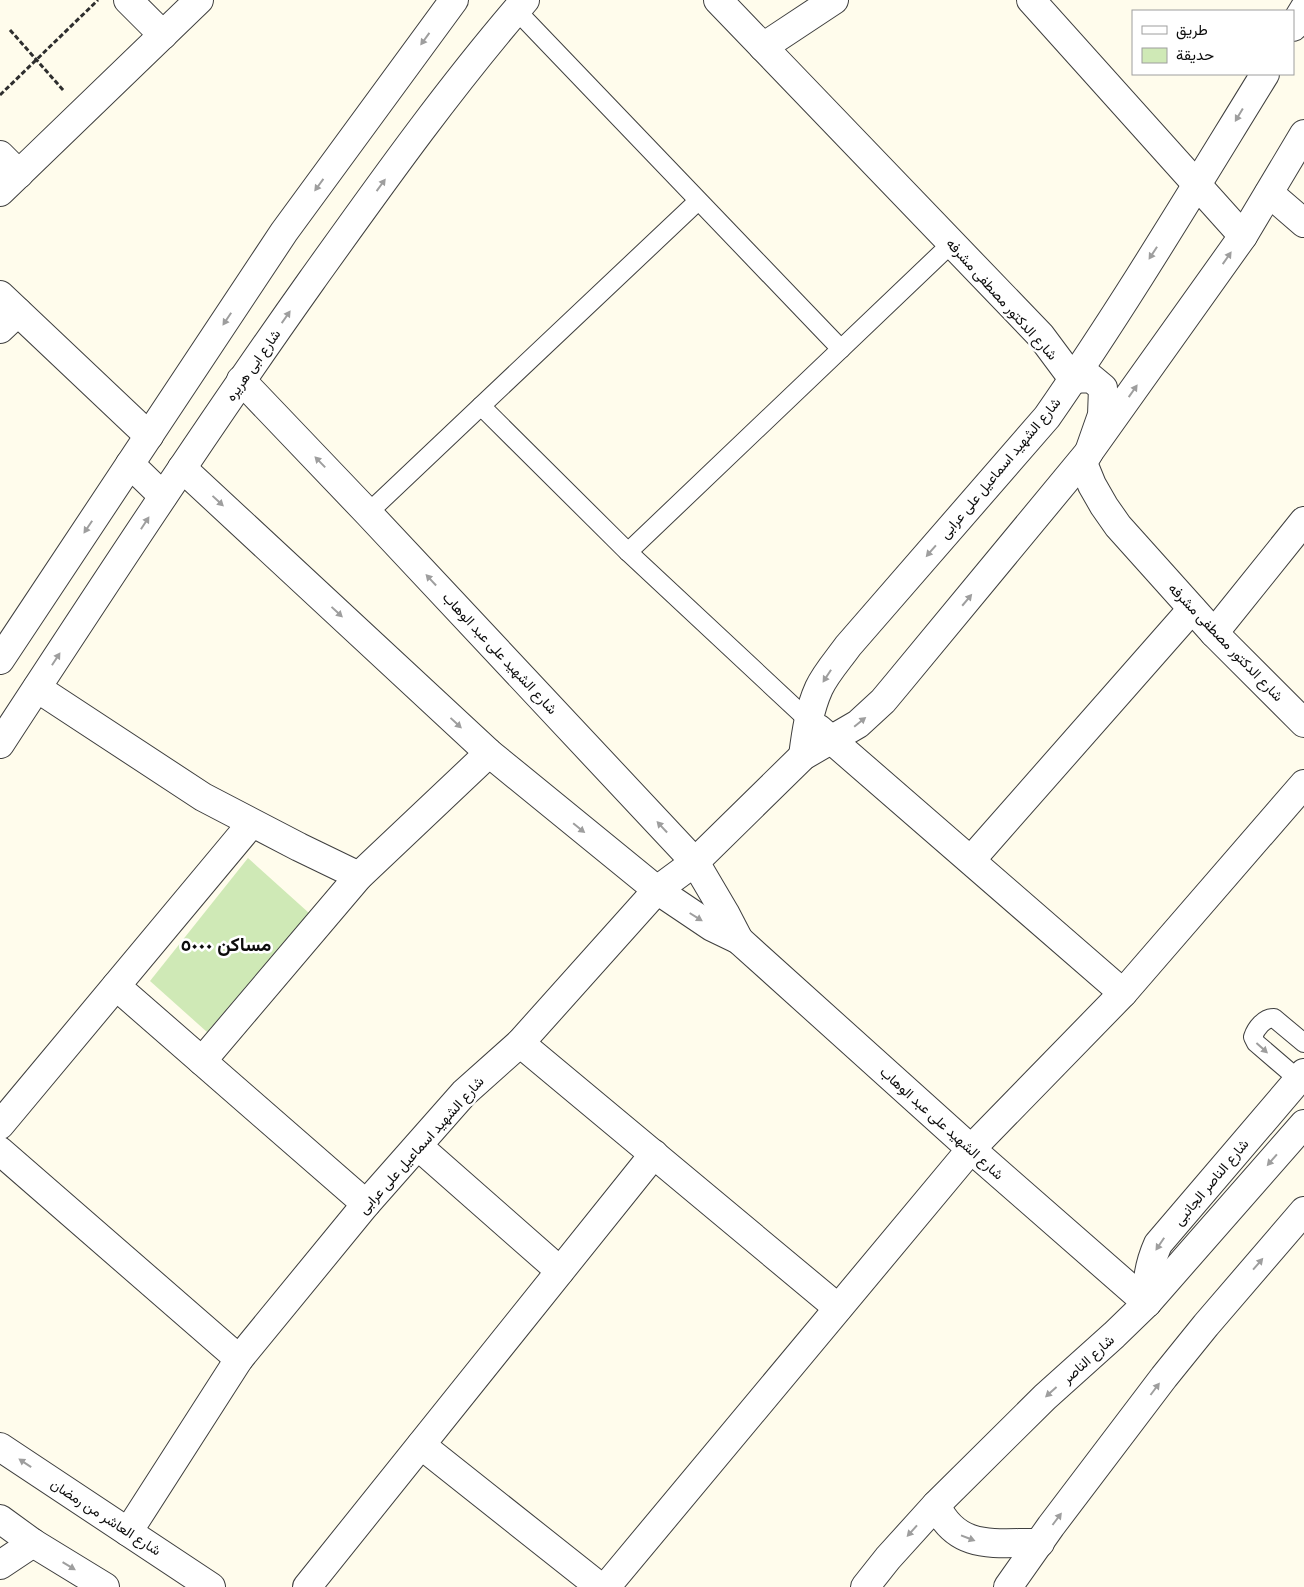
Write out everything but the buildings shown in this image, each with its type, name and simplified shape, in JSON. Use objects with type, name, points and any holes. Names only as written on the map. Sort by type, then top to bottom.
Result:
[{"type":"street","points":[[128,0],[163,35]]},
{"type":"street","points":[[0,155],[9,183],[199,0]]},
{"type":"street","name":"شارع الدكتور مصطفى مشرفه","points":[[718,0],[1041,336],[1073,379],[1091,378],[1103,388],[1102,415],[1089,452],[1083,463],[1092,485],[1104,506],[1118,526],[1214,633],[1304,723]]},
{"type":"street","points":[[763,47],[834,0]]},
{"type":"street","points":[[1031,0],[1243,236]]},
{"type":"street","points":[[0,660],[284,232],[444,4]]},
{"type":"street","name":"شارع ابى هريره","points":[[0,744],[241,380],[408,146],[468,68],[520,5]]},
{"type":"street","points":[[1294,25],[1304,9]]},
{"type":"street","name":"شارع الشهيد اسماعيل على عرابى","points":[[803,756],[808,720],[820,688],[844,652],[1047,417],[1197,185],[1264,75]]},
{"type":"street","name":"شارع الشهيد اسماعيل على عرابى","points":[[128,1532],[239,1359],[366,1204],[464,1094],[520,1043],[657,890],[695,862],[803,756],[858,724],[883,701],[1089,452],[1243,236],[1304,134]]},
{"type":"street","points":[[1268,193],[1304,223]]},
{"type":"street","points":[[6,312],[148,436]]},
{"type":"street","name":"شارع الشهيد على عبد الوهاب","points":[[241,380],[695,862],[725,912],[738,940]]},
{"type":"street","points":[[130,464],[163,496]]},
{"type":"street","name":"شارع الشهيد على عبد الوهاب","points":[[182,468],[488,753],[657,890],[686,911],[738,940],[970,1149],[1147,1303]]},
{"type":"street","points":[[1214,633],[1304,521]]},
{"type":"street","points":[[972,860],[1192,609]]},
{"type":"street","points":[[37,688],[203,797],[251,824],[359,876]]},
{"type":"street","points":[[808,720],[972,860],[1123,993]]},
{"type":"street","points":[[202,1062],[359,876],[488,753]]},
{"type":"street","points":[[606,1587],[970,1149],[1123,993],[1304,784]]},
{"type":"street","points":[[0,1125],[251,824]]},
{"type":"street","points":[[116,986],[366,1204]]},
{"type":"street","points":[[520,1043],[838,1308]]},
{"type":"street","name":"شارع الناصر الجانبى","points":[[1147,1303],[1146,1284],[1149,1266],[1158,1244],[1301,1076]]},
{"type":"street","name":"شارع الناصر","points":[[865,1587],[888,1558],[936,1505],[1045,1397],[1147,1303],[1304,1124]]},
{"type":"street","points":[[418,1146],[560,1271]]},
{"type":"street","points":[[0,1151],[239,1359]]},
{"type":"street","points":[[307,1587],[654,1154]]},
{"type":"street","points":[[1008,1587],[1164,1377],[1304,1211]]},
{"type":"street","points":[[421,1444],[600,1587]]},
{"type":"street","name":"شارع العاشر من رمضان","points":[[0,1447],[128,1532],[178,1576],[211,1587]]},
{"type":"street","points":[[936,1505],[942,1518],[963,1537],[977,1541],[1040,1543]]},
{"type":"street","points":[[0,1519],[32,1543],[105,1587]]},
{"type":"street","points":[[0,1565],[32,1543]]},
{"type":"lane","points":[[520,5],[698,201],[841,349]]},
{"type":"lane","points":[[368,513],[698,201]]},
{"type":"lane","points":[[628,552],[952,243]]},
{"type":"lane","points":[[481,406],[628,552],[808,720]]},
{"type":"lane","points":[[1301,1076],[1256,1043],[1253,1037],[1264,1021],[1274,1018],[1304,1043]]},
{"type":"path","points":[[0,95],[98,0]]},
{"type":"path","points":[[10,30],[83,112]]},
{"type":"green space","points":[[248,858],[309,913],[207,1032],[150,981]]},
{"type":"district","name":"مساكن ٥٠٠٠","points":[[226,944]]}]
